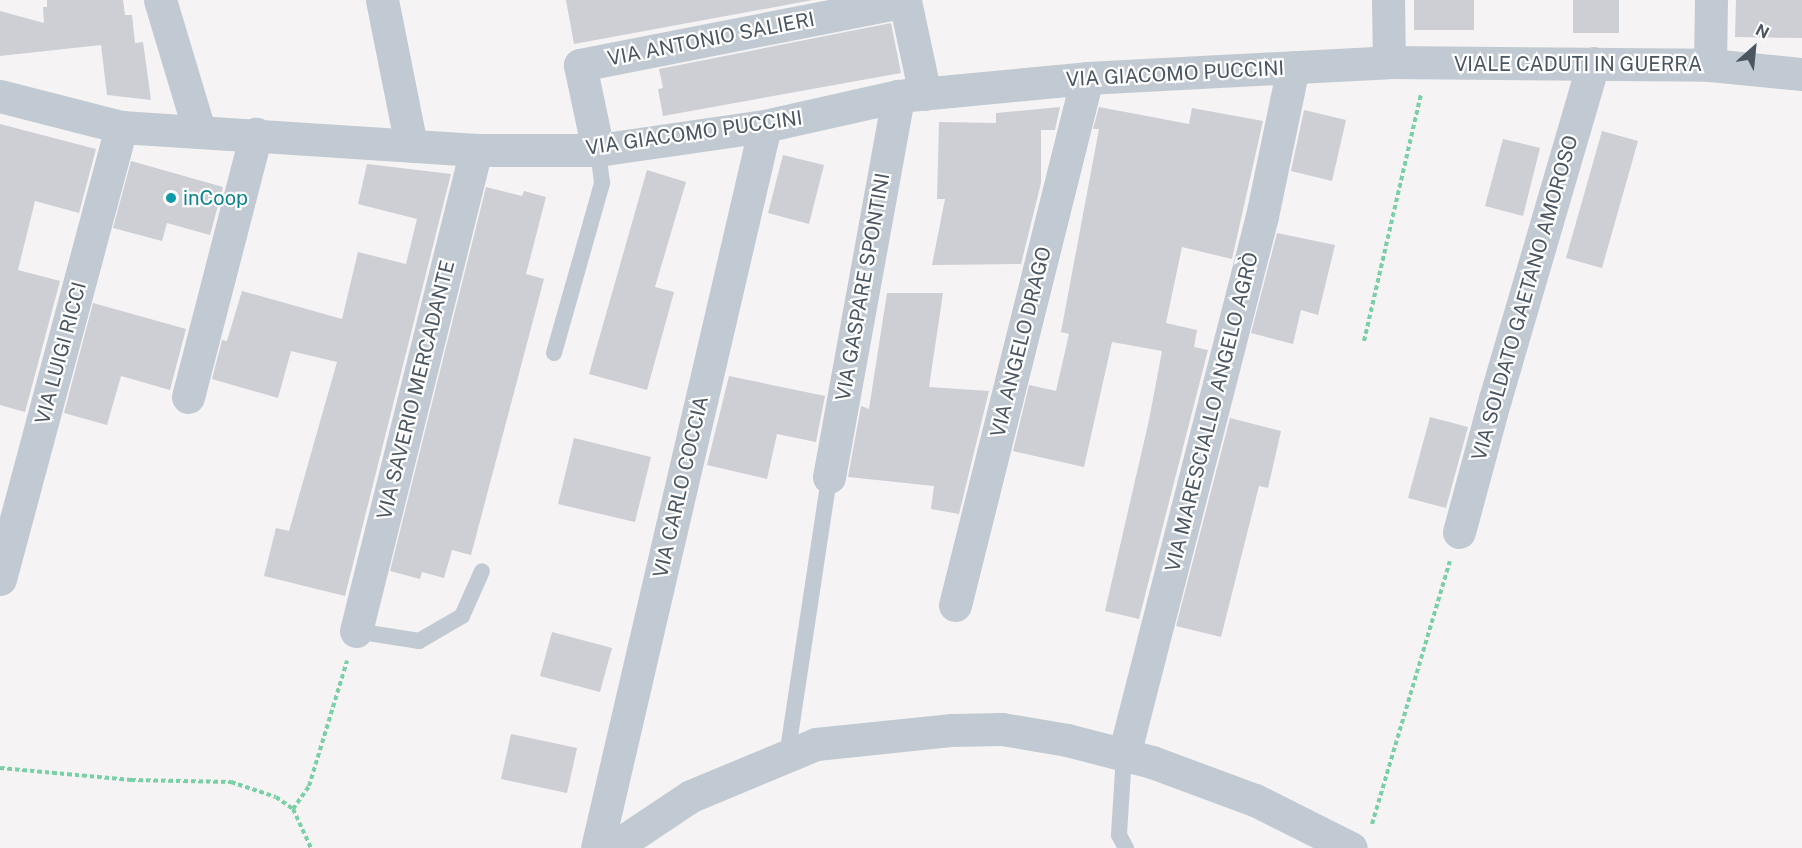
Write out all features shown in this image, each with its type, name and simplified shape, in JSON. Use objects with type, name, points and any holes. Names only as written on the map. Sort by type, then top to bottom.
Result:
[{"type":"street","points":[[160,0],[199,130]]},
{"type":"street","points":[[381,0],[411,145]]},
{"type":"street","points":[[1388,0],[1389,62]]},
{"type":"street","points":[[1710,65],[1711,0]]},
{"type":"street","name":"VIA ANTONIO SALIERI","points":[[598,150],[580,65],[905,1],[911,95]]},
{"type":"street","name":"VIA GIACOMO PUCCINI","points":[[0,96],[121,127],[199,130],[476,150],[598,150],[765,126],[911,95],[1087,78],[1389,62]]},
{"type":"street","name":"VIALE CADUTI IN GUERRA","points":[[1389,62],[1710,65],[1802,74]]},
{"type":"street","name":"VIA SOLDATO GAETANO AMOROSO","points":[[1459,532],[1498,388],[1593,63]]},
{"type":"street","name":"VIA MARESCIALLO ANGELO AGRÒ","points":[[1124,754],[1262,216],[1293,67]]},
{"type":"street","name":"VIA ANGELO DRAGO","points":[[955,605],[1087,78]]},
{"type":"street","name":"VIA GASPARE SPONTINI","points":[[829,477],[911,95]]},
{"type":"street","name":"VIA CARLO COCCIA","points":[[597,848],[765,126]]},
{"type":"street","name":"VIA LUIGI RICCI","points":[[0,579],[121,127]]},
{"type":"street","points":[[188,397],[256,134]]},
{"type":"street","name":"VIA SAVERIO MERCADANTE","points":[[356,631],[476,150]]},
{"type":"street","points":[[613,848],[691,796],[816,744],[952,730],[1002,729],[1067,740],[1152,762],[1361,837]]},
{"type":"lane","points":[[554,353],[602,183],[598,150]]},
{"type":"lane","points":[[787,756],[829,477]]},
{"type":"lane","points":[[356,631],[419,641],[462,616],[482,571]]},
{"type":"lane","points":[[1124,754],[1119,835],[1126,848]]},
{"type":"path","points":[[1364,342],[1429,63]]},
{"type":"path","points":[[1361,837],[1459,532]]},
{"type":"path","points":[[293,808],[309,786],[356,631]]},
{"type":"path","points":[[0,768],[131,780],[231,782],[276,797],[293,808],[311,848]]},
{"type":"building","points":[[47,0],[123,0],[125,15],[132,15],[135,43],[143,42],[151,100],[107,95],[101,45],[0,56],[0,11],[44,23],[43,7],[47,7]]},
{"type":"building","points":[[566,0],[813,0],[574,44]]},
{"type":"building","points":[[1414,0],[1474,0],[1474,30],[1414,30]]},
{"type":"building","points":[[1573,0],[1619,0],[1619,33],[1573,33]]},
{"type":"building","points":[[1736,0],[1802,0],[1802,38],[1735,37]]},
{"type":"building","points":[[891,23],[901,73],[663,116],[658,89],[663,88],[659,69]]},
{"type":"building","points":[[1060,107],[1055,130],[1041,130],[1041,183],[1021,264],[932,265],[945,199],[937,199],[939,122],[996,123],[996,113]]},
{"type":"building","points":[[1099,107],[1189,124],[1192,108],[1263,121],[1232,259],[1182,247],[1166,323],[1197,330],[1194,347],[1208,350],[1139,619],[1105,611],[1149,420],[1162,351],[1112,342],[1084,467],[1013,451],[1029,385],[1056,391],[1069,334],[1061,332],[1099,129],[1093,129]]},
{"type":"building","points":[[1304,110],[1346,120],[1332,181],[1291,171]]},
{"type":"building","points":[[0,124],[96,149],[79,213],[35,201],[18,270],[60,281],[25,412],[0,405]]},
{"type":"building","points":[[1602,131],[1638,141],[1602,268],[1566,258]]},
{"type":"building","points":[[1503,139],[1540,148],[1523,216],[1485,206]]},
{"type":"building","points":[[783,155],[824,165],[809,224],[768,213]]},
{"type":"building","name":"inCoop","points":[[131,161],[223,187],[210,235],[167,223],[162,241],[113,228]]},
{"type":"building","points":[[367,164],[451,174],[345,596],[264,576],[276,528],[289,531],[337,362],[291,351],[278,398],[212,379],[222,340],[227,341],[242,291],[342,319],[358,252],[406,264],[417,219],[358,204]]},
{"type":"building","points":[[647,170],[686,182],[655,287],[674,292],[647,390],[589,374]]},
{"type":"building","points":[[486,187],[522,196],[524,191],[546,197],[526,274],[544,279],[471,555],[452,550],[444,578],[422,572],[420,579],[390,571]]},
{"type":"building","points":[[1277,233],[1335,245],[1318,315],[1301,310],[1293,344],[1251,333]]},
{"type":"building","points":[[887,293],[943,293],[929,387],[989,391],[959,514],[931,509],[934,486],[848,477],[861,406],[869,409]]},
{"type":"building","points":[[93,303],[186,329],[170,390],[121,376],[107,425],[64,413]]},
{"type":"building","points":[[729,376],[825,396],[816,442],[777,434],[767,479],[707,465]]},
{"type":"building","points":[[1430,417],[1468,427],[1446,508],[1408,498]]},
{"type":"building","points":[[1230,418],[1281,431],[1268,488],[1259,486],[1221,637],[1176,626]]},
{"type":"building","points":[[574,438],[651,457],[635,522],[558,504]]},
{"type":"building","points":[[552,632],[612,648],[600,692],[540,676]]},
{"type":"building","points":[[511,734],[577,748],[567,793],[501,779]]},
{"type":"place","name":"inCoop","points":[[171,198]]}]
